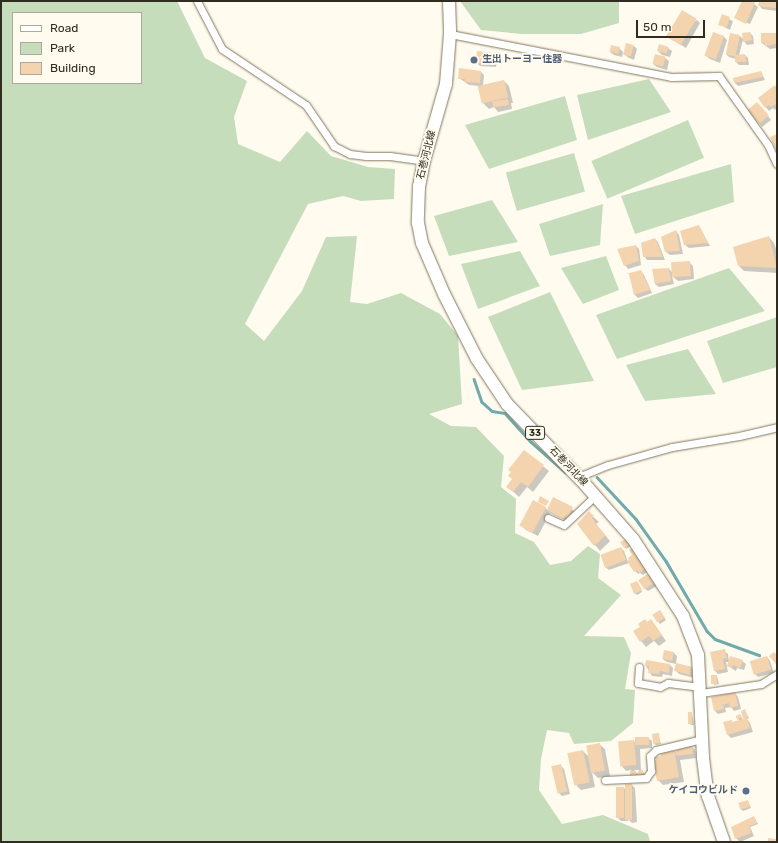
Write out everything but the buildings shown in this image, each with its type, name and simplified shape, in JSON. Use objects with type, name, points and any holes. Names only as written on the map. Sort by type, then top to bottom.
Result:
[{"type":"main road","name":"石巻河北線","points":[[449,1],[450,34],[446,84],[424,161],[419,186],[418,223],[422,243],[444,294],[477,359],[507,404],[578,477],[634,539],[683,616],[698,655],[701,690],[703,758],[708,796],[724,842]]},
{"type":"street","points":[[197,1],[222,49],[306,105],[334,146],[350,154],[390,156],[424,161]]},
{"type":"street","points":[[450,34],[671,77],[719,76],[768,145],[777,164]]},
{"type":"street","points":[[578,477],[608,465],[672,447],[739,436],[777,427]]},
{"type":"street","points":[[548,518],[564,525],[595,496]]},
{"type":"street","points":[[639,667],[638,683],[660,688],[668,683],[701,690],[761,684],[777,674]]},
{"type":"street","points":[[605,780],[646,778],[651,771],[650,756],[656,750],[702,739]]},
{"type":"green space","points":[[1,1],[177,1],[205,58],[247,81],[234,117],[238,144],[280,162],[307,131],[331,156],[368,167],[395,169],[394,199],[361,201],[343,196],[308,204],[245,324],[264,341],[302,291],[326,237],[357,236],[350,302],[367,304],[401,293],[440,314],[458,336],[462,404],[429,414],[451,426],[476,427],[504,456],[501,487],[516,499],[515,533],[534,542],[550,565],[571,561],[588,546],[600,554],[598,578],[621,595],[584,636],[624,637],[631,653],[625,689],[635,690],[633,723],[611,741],[574,744],[569,733],[547,730],[541,759],[539,790],[562,824],[603,815],[648,834],[650,842],[1,842]]},
{"type":"green space","points":[[460,1],[619,1],[619,23],[581,34],[522,34],[481,30]]},
{"type":"green space","points":[[649,79],[671,112],[588,140],[577,95]]},
{"type":"green space","points":[[565,96],[577,140],[489,169],[465,125]]},
{"type":"green space","points":[[688,120],[704,158],[607,199],[591,161]]},
{"type":"green space","points":[[574,153],[585,191],[517,211],[506,173]]},
{"type":"green space","points":[[731,164],[734,202],[635,234],[621,196]]},
{"type":"green space","points":[[492,200],[518,242],[449,256],[434,216]]},
{"type":"green space","points":[[603,204],[600,245],[550,256],[539,224]]},
{"type":"green space","points":[[520,251],[540,286],[478,309],[461,264]]},
{"type":"green space","points":[[606,256],[619,290],[583,304],[561,268]]},
{"type":"green space","points":[[729,268],[765,311],[617,359],[596,315]]},
{"type":"green space","points":[[550,292],[594,381],[522,390],[488,317]]},
{"type":"green space","points":[[777,317],[777,367],[723,383],[707,341]]},
{"type":"green space","points":[[688,349],[716,394],[645,401],[626,365]]},
{"type":"waterway","points":[[474,379],[482,402],[492,411],[505,413],[530,441],[565,472]]},
{"type":"waterway","points":[[597,477],[636,519],[666,561],[707,631],[715,639],[759,655]]},
{"type":"place","name":"生出トーヨー住器","points":[[474,60]]},
{"type":"place","name":"ケイコウビルド","points":[[746,791]]}]
